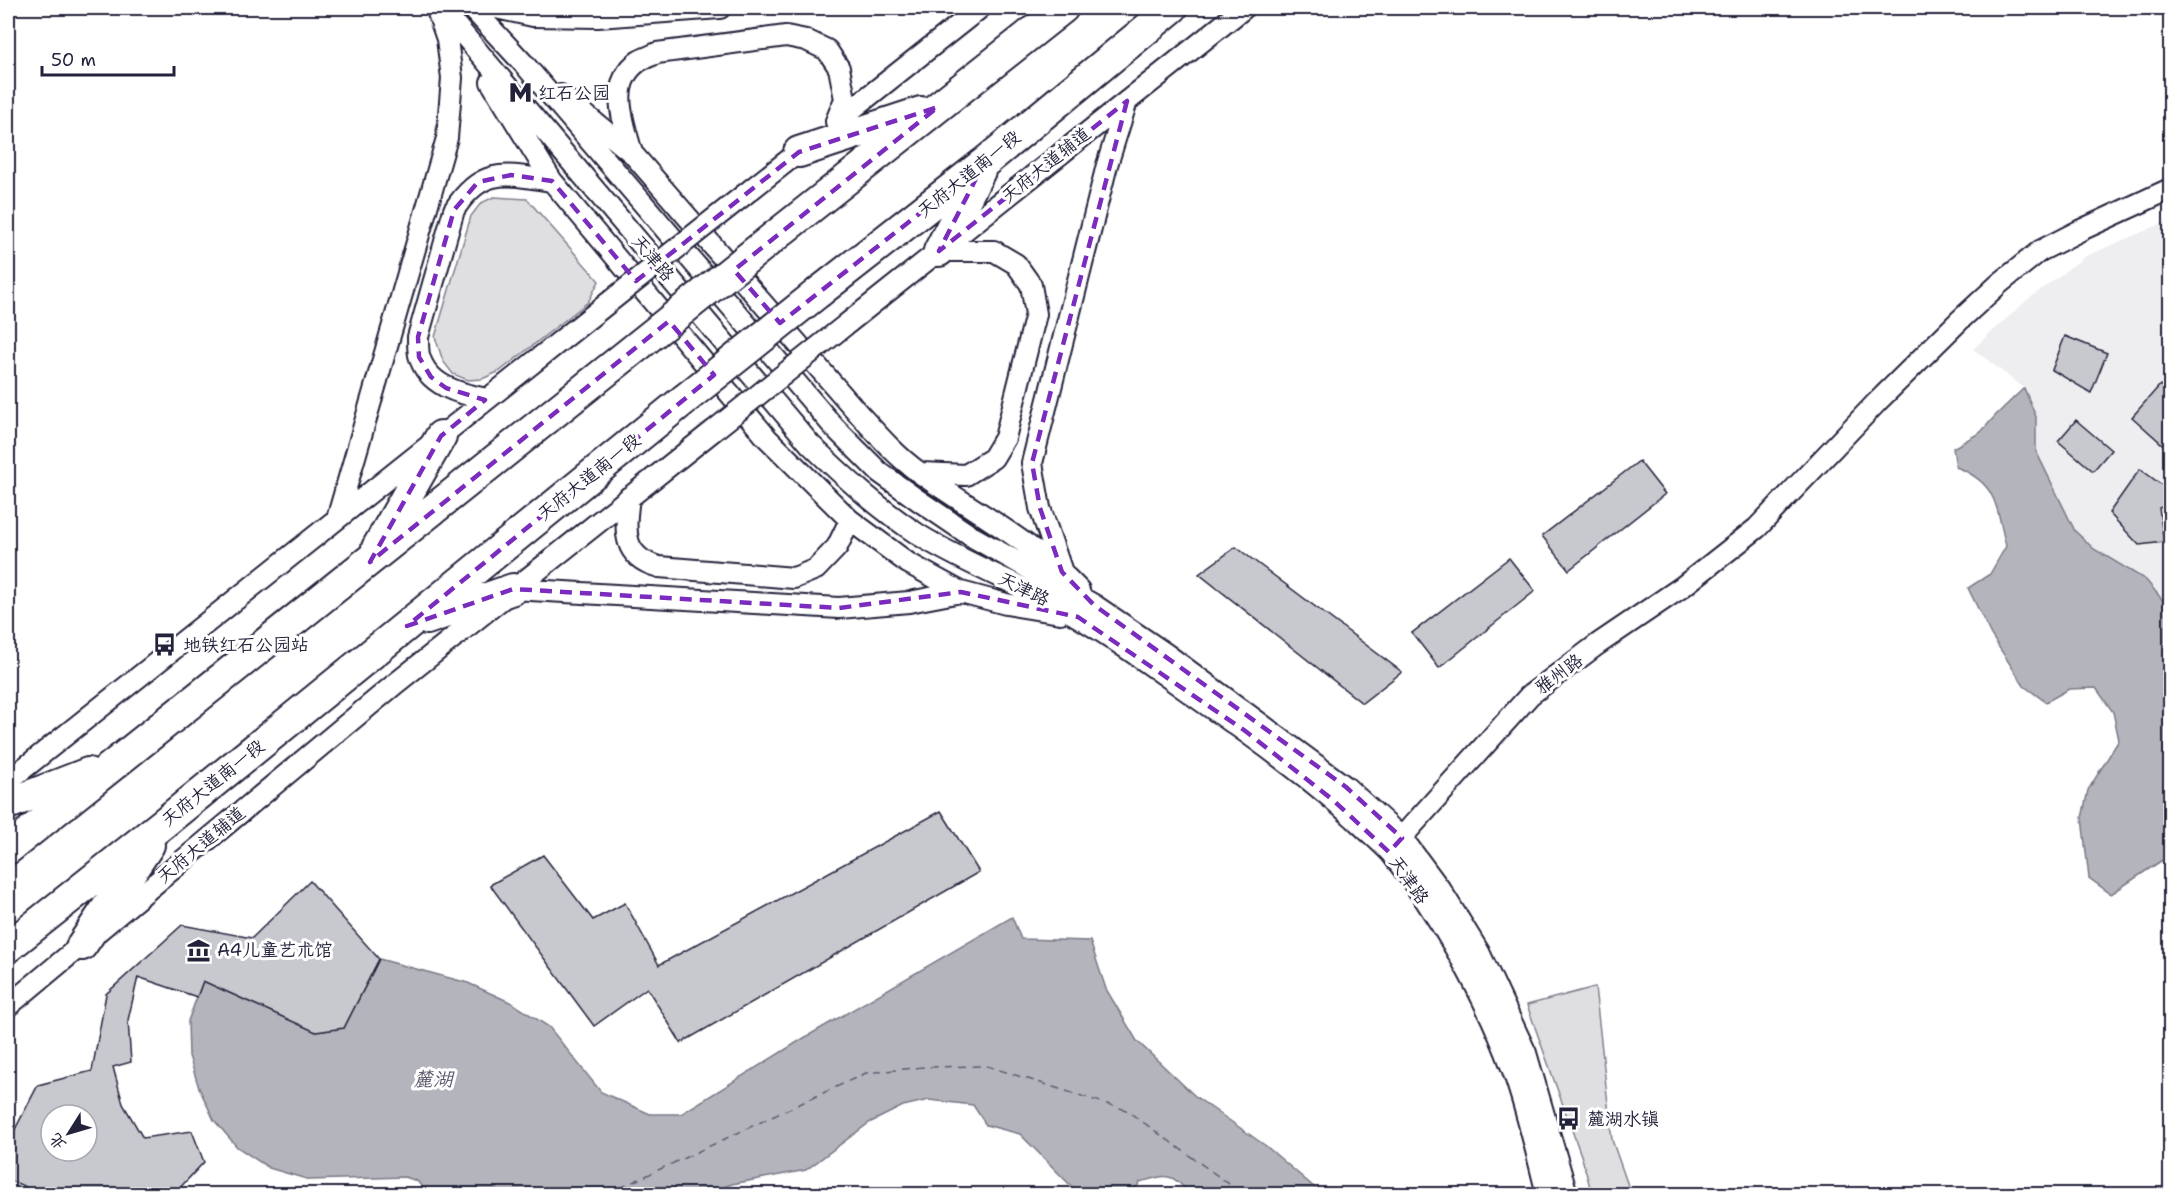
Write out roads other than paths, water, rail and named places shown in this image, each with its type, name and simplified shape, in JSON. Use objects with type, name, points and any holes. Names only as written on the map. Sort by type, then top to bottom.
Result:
[{"type":"highway","points":[[8,849],[1063,8]]},
{"type":"highway","name":"天府大道南一段","points":[[8,947],[685,399],[984,163],[1172,8]]},
{"type":"highway","points":[[799,152],[938,107]]},
{"type":"highway","points":[[939,251],[984,163]]},
{"type":"highway","points":[[370,562],[441,436]]},
{"type":"highway","points":[[407,626],[513,590]]},
{"type":"highway","points":[[8,804],[116,762]]},
{"type":"highway","points":[[82,945],[165,822]]},
{"type":"street","points":[[337,519],[447,138],[452,78],[447,39],[436,8]]},
{"type":"street","name":"天津路","points":[[441,8],[810,444],[846,479],[919,535],[1142,649]]},
{"type":"street","name":"天津路","points":[[472,8],[524,64],[834,427],[879,472],[971,536],[1094,605],[1142,649],[1334,800],[1396,845],[1442,892],[1479,952],[1526,1053],[1567,1194]]},
{"type":"street","points":[[496,8],[532,16],[598,17],[720,8]]},
{"type":"street","points":[[8,782],[980,8]]},
{"type":"street","name":"天府大道辅道","points":[[8,1006],[395,684],[1244,8]]},
{"type":"street","points":[[461,31],[552,181],[767,438],[850,520],[908,563],[961,592],[1006,604],[1078,617]]},
{"type":"street","points":[[632,153],[623,120],[620,95],[625,75],[639,61],[657,53],[786,36],[806,40],[827,50],[839,68],[844,99],[837,121]]},
{"type":"street","points":[[524,64],[632,153],[890,447],[919,472],[1062,572],[1094,605]]},
{"type":"street","points":[[1062,572],[1040,508],[1032,463],[1107,165],[1127,101]]},
{"type":"street","points":[[487,399],[446,388],[431,377],[420,357],[418,337],[454,210],[465,193],[478,182],[494,176],[511,175],[552,181]]},
{"type":"street","name":"雅州路","points":[[1396,845],[1530,695],[1598,644],[1682,587],[1757,528],[1877,402],[2000,283],[2040,251],[2170,189]]},
{"type":"street","points":[[919,472],[966,475],[993,458],[1005,438],[1036,314],[1031,285],[1016,264],[994,251],[939,251]]},
{"type":"street","points":[[629,497],[625,529],[633,552],[645,563],[659,567],[794,578],[816,569],[837,547],[850,520]]},
{"type":"street","points":[[513,590],[839,608],[909,602],[961,592]]},
{"type":"street","name":"天津路","points":[[1396,845],[1479,992],[1497,1031],[1525,1108],[1547,1194]]},
{"type":"water","points":[[2024,388],[2036,417],[2036,451],[2075,531],[2094,549],[2146,580],[2170,609],[2170,855],[2111,894],[2089,878],[2082,818],[2088,790],[2119,740],[2113,712],[2096,688],[2069,689],[2046,702],[2024,686],[1991,635],[1968,588],[1990,574],[2006,546],[1993,498],[1980,481],[1970,473],[1956,467],[1953,448],[1981,432]]},
{"type":"water","name":"麓湖","points":[[1012,917],[1021,939],[1090,941],[1106,989],[1137,1041],[1196,1097],[1266,1146],[1322,1194],[1189,1194],[1178,1181],[1162,1177],[1140,1182],[1132,1194],[1079,1194],[1020,1134],[986,1125],[973,1105],[929,1100],[903,1106],[869,1123],[806,1170],[732,1184],[705,1194],[428,1194],[417,1181],[405,1177],[310,1180],[269,1168],[237,1147],[214,1120],[199,1088],[189,1056],[188,1021],[203,981],[316,1032],[344,1028],[379,959],[468,983],[512,1003],[549,1027],[601,1092],[650,1114],[681,1114],[804,1038]]},
{"type":"place","name":"红石公园","points":[[520,93]]},
{"type":"place","name":"地铁红石公园站","points":[[165,645]]},
{"type":"place","name":"A4儿童艺术馆","points":[[199,950]]},
{"type":"place","name":"麓湖水镇","points":[[1569,1119]]}]
